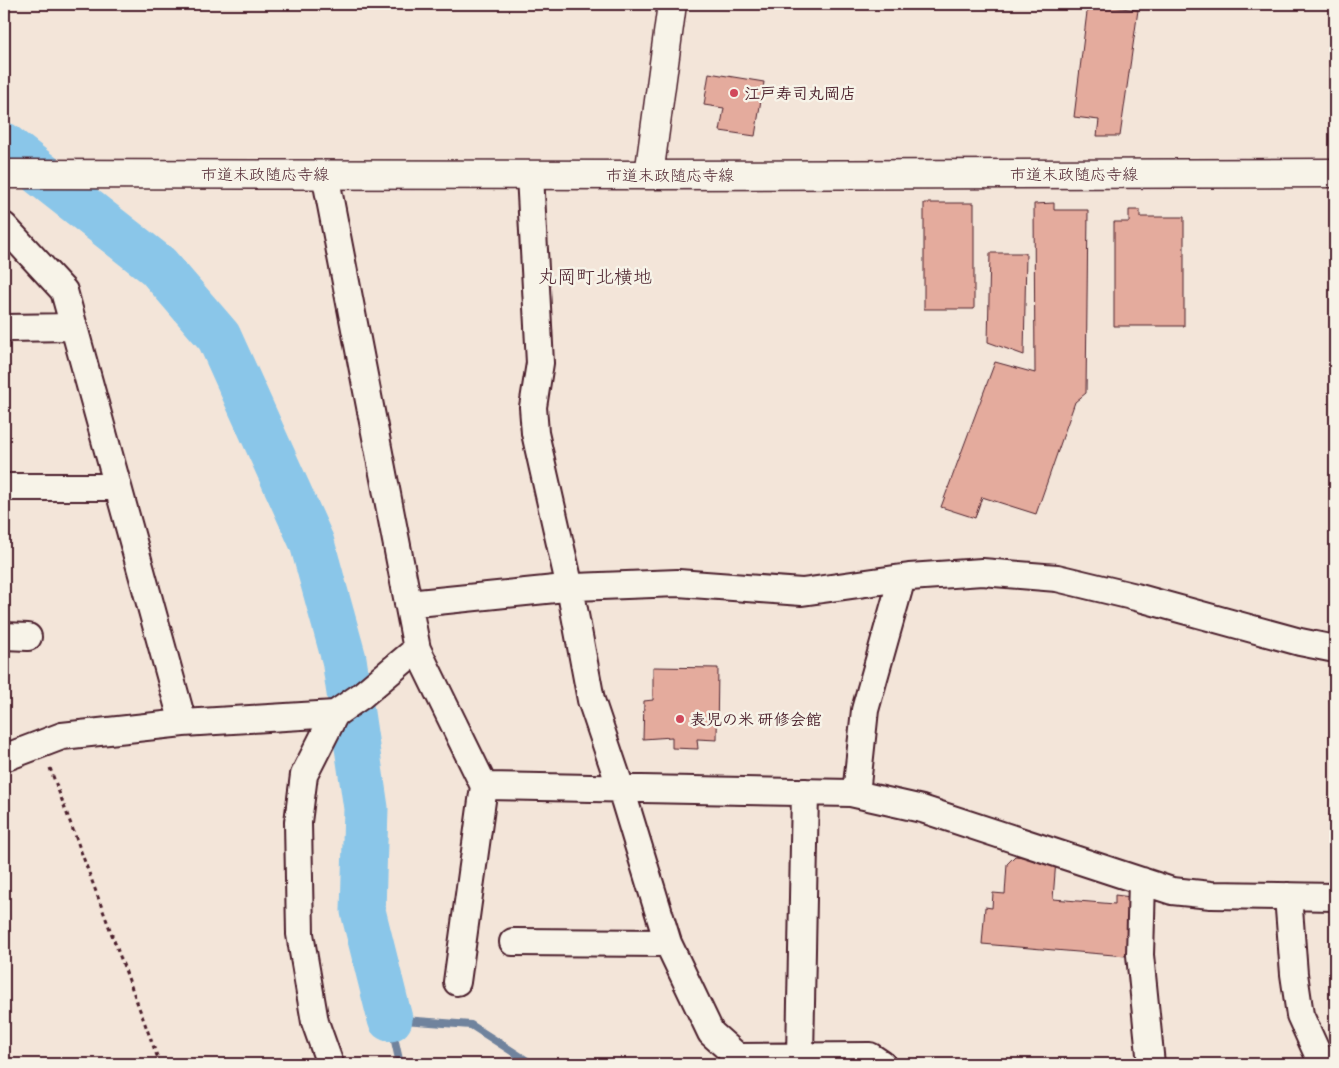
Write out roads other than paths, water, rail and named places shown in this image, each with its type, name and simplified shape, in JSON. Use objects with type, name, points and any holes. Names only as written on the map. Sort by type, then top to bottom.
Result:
[{"type":"street","points":[[649,175],[672,4]]},
{"type":"street","name":"市道末政随応寺線","points":[[4,174],[1335,173]]},
{"type":"street","points":[[325,174],[417,649],[484,786],[457,982]]},
{"type":"street","points":[[530,175],[540,363],[532,406],[535,433],[570,588],[591,700],[621,789],[668,943],[711,1033],[738,1057],[870,1056],[882,1064]]},
{"type":"street","points":[[4,226],[64,292],[183,723]]},
{"type":"street","points":[[4,328],[74,327]]},
{"type":"street","points":[[4,488],[118,487]]},
{"type":"street","points":[[408,604],[570,588],[678,583],[802,592],[902,578],[982,572],[1057,578],[1136,597],[1300,642],[1330,648],[1335,647]]},
{"type":"street","points":[[856,794],[865,710],[902,578]]},
{"type":"street","points":[[330,1064],[315,1022],[300,934],[298,822],[304,775],[335,714],[362,696],[417,649]]},
{"type":"street","points":[[4,758],[62,736],[183,723],[335,714]]},
{"type":"street","points":[[484,786],[856,794],[922,809],[1172,891],[1211,895],[1335,897]]},
{"type":"street","points":[[800,1056],[805,792]]},
{"type":"street","points":[[1142,881],[1140,955],[1151,1064]]},
{"type":"street","points":[[1288,896],[1294,974],[1300,1015],[1326,1057]]},
{"type":"street","points":[[513,942],[668,943]]},
{"type":"waterway","points":[[4,145],[158,266],[219,337],[312,543],[344,659],[366,808],[363,911],[390,1019]]},
{"type":"waterway","points":[[400,1064],[390,1019],[471,1025],[532,1064]]},
{"type":"place","name":"江戸寿司丸岡店","points":[[734,93]]},
{"type":"place","name":"表児の米 研修会館","points":[[680,719]]},
{"type":"district","name":"丸岡町北横地","points":[[595,276]]}]
